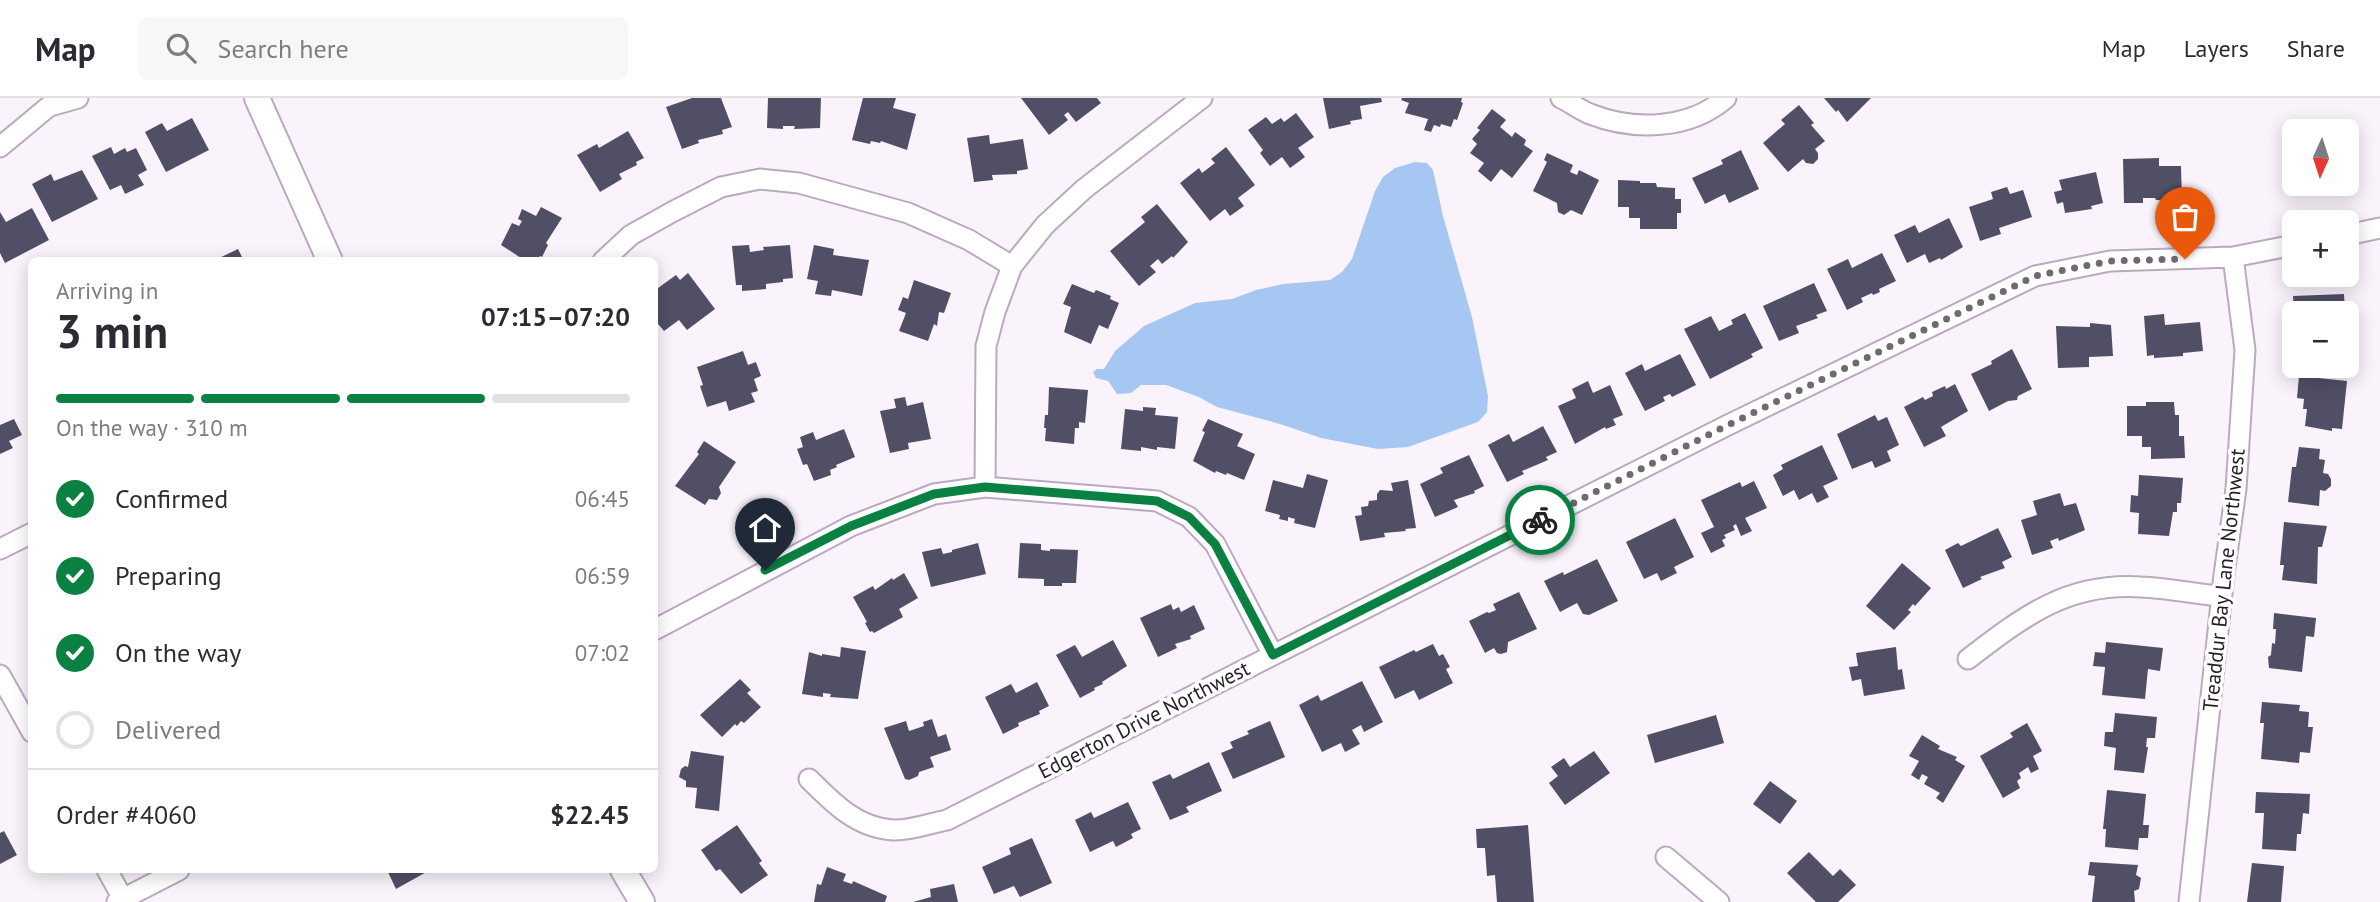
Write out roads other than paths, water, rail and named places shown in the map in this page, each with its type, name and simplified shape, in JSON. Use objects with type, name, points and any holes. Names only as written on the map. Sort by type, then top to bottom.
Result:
[{"type":"street","points":[[0,147],[54,102],[78,98]]},
{"type":"street","points":[[257,98],[328,257]]},
{"type":"street","points":[[985,487],[986,346],[1012,266],[1045,225],[1084,189],[1202,98]]},
{"type":"street","points":[[1561,98],[1589,113],[1620,122],[1652,125],[1684,122],[1726,98]]},
{"type":"street","points":[[607,257],[631,235],[672,212],[721,187],[760,179],[799,183],[908,213],[970,240],[1012,266]]},
{"type":"street","points":[[2359,232],[2380,228]]},
{"type":"street","name":"Edgerton Drive Northwest","points":[[809,779],[843,812],[869,825],[894,830],[947,820],[1728,425],[2035,276],[2110,261],[2233,257],[2282,247]]},
{"type":"street","name":"Treaddur Bay Lane Northwest","points":[[2189,902],[2221,596],[2236,489],[2245,350],[2233,257]]},
{"type":"street","points":[[658,628],[851,526],[934,494],[985,487],[1157,501],[1189,517],[1215,544],[1273,655]]},
{"type":"street","points":[[0,550],[28,535]]},
{"type":"street","points":[[1968,659],[2020,620],[2059,598],[2091,588],[2140,586],[2221,596]]},
{"type":"street","points":[[0,675],[28,725]]},
{"type":"street","points":[[1666,857],[1719,902]]},
{"type":"street","points":[[108,873],[120,900],[174,873]]},
{"type":"street","points":[[625,873],[642,902]]},
{"type":"water","points":[[1415,162],[1427,163],[1433,170],[1443,216],[1472,317],[1488,396],[1487,412],[1478,422],[1408,447],[1378,449],[1321,438],[1217,407],[1166,385],[1141,385],[1131,393],[1117,394],[1108,381],[1096,378],[1093,372],[1104,369],[1115,351],[1144,326],[1195,303],[1232,299],[1284,284],[1330,280],[1342,272],[1352,259],[1375,191],[1383,177],[1395,168]]}]
